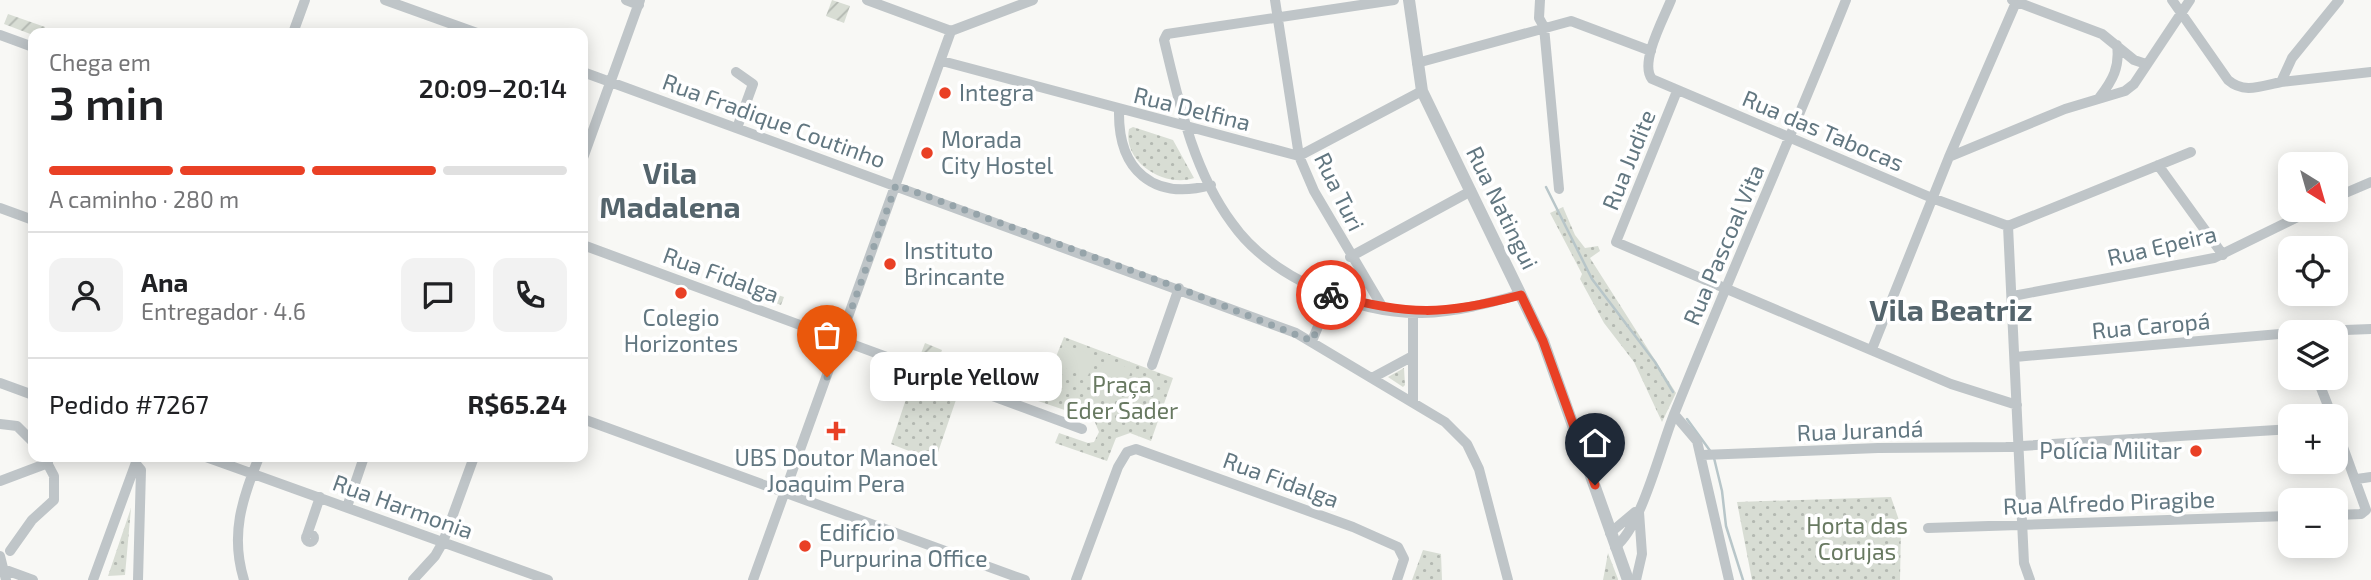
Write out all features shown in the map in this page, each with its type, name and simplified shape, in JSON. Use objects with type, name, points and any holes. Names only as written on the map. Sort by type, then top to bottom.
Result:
[{"type":"street","points":[[295,28],[305,0]]},
{"type":"street","points":[[385,0],[462,28]]},
{"type":"street","points":[[588,144],[639,2],[626,0]]},
{"type":"street","points":[[867,0],[951,31],[1033,0]]},
{"type":"street","name":"Rua Turi","points":[[1275,0],[1299,156],[1314,191],[1350,257],[1383,308]]},
{"type":"street","points":[[1394,0],[1278,15],[1171,33],[1164,40],[1185,128],[1230,221],[1259,254],[1331,295],[1383,308],[1413,312],[1469,308],[1521,295]]},
{"type":"street","name":"Rua Natingui","points":[[1409,0],[1422,91],[1543,341],[1612,531],[1635,580]]},
{"type":"street","points":[[1541,0],[1539,18],[1544,27],[1559,189]]},
{"type":"street","points":[[1416,63],[1571,21],[1584,23],[1651,51],[1671,0]]},
{"type":"street","name":"Rua Pascoal Vita","points":[[1618,545],[1640,509],[1674,414],[1846,0]]},
{"type":"street","points":[[2172,0],[2228,80],[2240,89],[2281,82],[2369,74]]},
{"type":"street","points":[[1949,157],[2125,90],[2134,84],[2190,0]]},
{"type":"street","points":[[2281,82],[2292,58],[2339,0]]},
{"type":"street","points":[[1872,349],[2015,1],[2102,34],[2134,60],[2146,64]]},
{"type":"street","points":[[753,580],[951,31]]},
{"type":"street","points":[[0,35],[28,45]]},
{"type":"street","points":[[2099,98],[2114,77],[2118,58],[2117,44]]},
{"type":"street","name":"Rua das Tabocas","points":[[1651,51],[1647,69],[1649,76],[1677,91],[1932,198],[2008,226]]},
{"type":"street","name":"Rua Delfina","points":[[942,61],[1119,111],[1299,156]]},
{"type":"street","points":[[736,72],[753,84],[737,128]]},
{"type":"street","name":"Rua Fradique Coutinho","points":[[588,74],[1179,288],[1312,341],[1456,431],[1473,454],[1508,580]]},
{"type":"street","points":[[1299,156],[1422,91]]},
{"type":"street","name":"Rua Judite","points":[[1677,91],[1616,242],[1727,289]]},
{"type":"street","points":[[1119,111],[1122,140],[1128,159],[1142,176],[1166,189],[1183,190],[1211,184]]},
{"type":"street","points":[[1963,126],[1970,137],[1980,144]]},
{"type":"street","points":[[2030,580],[2025,570],[2022,526],[2008,226],[2191,152]]},
{"type":"street","points":[[2158,165],[2223,255]]},
{"type":"street","points":[[2348,192],[2371,182]]},
{"type":"street","points":[[1350,257],[1471,191]]},
{"type":"street","points":[[0,208],[28,218]]},
{"type":"street","name":"Rua Epeira","points":[[2013,296],[2223,255],[2288,222]]},
{"type":"street","name":"Rua Fidalga","points":[[588,247],[1082,429]]},
{"type":"street","points":[[1152,365],[1179,288]]},
{"type":"street","points":[[1727,289],[1951,384],[2017,405]]},
{"type":"street","points":[[1312,341],[1331,295]]},
{"type":"street","points":[[1413,312],[1413,402]]},
{"type":"street","name":"Rua Caropá","points":[[2348,330],[2371,329]]},
{"type":"street","name":"Rua Caropá","points":[[2015,357],[2278,334]]},
{"type":"street","points":[[1372,378],[1411,357]]},
{"type":"street","points":[[0,383],[28,393]]},
{"type":"street","points":[[1674,414],[1694,435],[1704,455],[1729,580]]},
{"type":"street","points":[[588,421],[1025,580]]},
{"type":"street","points":[[0,424],[18,426],[28,437]]},
{"type":"street","name":"Rua Jurandá","points":[[1704,455],[2019,447],[2278,430]]},
{"type":"street","name":"Rua Fidalga","points":[[1076,580],[1118,467],[1127,452],[1136,449],[1353,527],[1398,547],[1404,559],[1397,580]]},
{"type":"street","points":[[2348,457],[2357,479],[2365,512],[2348,514]]},
{"type":"street","points":[[0,481],[42,462]]},
{"type":"street","points":[[33,580],[4,575],[5,554],[32,520],[54,500],[54,476],[47,462]]},
{"type":"street","points":[[93,580],[136,462]]},
{"type":"street","points":[[138,462],[141,470],[138,580]]},
{"type":"street","name":"Rua Harmonia","points":[[220,462],[548,580]]},
{"type":"street","points":[[244,580],[237,559],[236,536],[241,503],[257,462]]},
{"type":"street","points":[[347,507],[363,462]]},
{"type":"street","points":[[413,580],[435,556],[443,542],[472,462]]},
{"type":"street","points":[[2357,479],[2371,477]]},
{"type":"street","points":[[307,535],[320,497]]},
{"type":"street","points":[[1612,531],[1640,509]]},
{"type":"street","name":"Rua Pascoal Vita","points":[[1635,580],[1642,554],[1640,509]]},
{"type":"street","name":"Rua Alfredo Piragibe","points":[[1928,528],[2278,516]]},
{"type":"street","name":"Rua Natingui","points":[[1618,545],[1628,580]]},
{"type":"green space","points":[[832,0],[850,6],[844,23],[826,16]]},
{"type":"green space","points":[[8,14],[45,27],[28,28],[28,33],[4,24]]},
{"type":"green space","points":[[1133,127],[1173,140],[1194,178],[1171,179],[1148,170],[1132,152],[1129,129]]},
{"type":"green space","points":[[812,137],[878,161],[876,167],[810,142]]},
{"type":"green space","points":[[1563,207],[1575,235],[1585,248],[1598,246],[1600,251],[1590,258],[1676,393],[1662,422],[1634,362],[1604,323],[1580,279],[1582,274],[1550,213]]},
{"type":"green space","points":[[746,285],[784,297],[781,305],[743,291]]},
{"type":"green space","name":"Praça Eder Sader","points":[[1064,337],[1173,378],[1151,441],[1130,433],[1116,438],[1107,461],[1055,443],[1059,433],[1088,443],[1094,442],[1099,432],[1094,420],[1038,401]]},
{"type":"green space","points":[[925,343],[942,350],[937,363],[920,356]]},
{"type":"green space","points":[[1066,346],[1095,356],[1088,376],[1058,366]]},
{"type":"green space","points":[[1105,359],[1132,369],[1126,384],[1099,374]]},
{"type":"green space","points":[[1404,368],[1405,385],[1403,387],[1388,377]]},
{"type":"green space","points":[[913,378],[958,394],[935,461],[891,444]]},
{"type":"green space","name":"Horta das Corujas","points":[[1891,497],[1901,526],[1900,580],[1752,580],[1737,502]]},
{"type":"green space","points":[[131,508],[125,575],[108,576]]},
{"type":"green space","points":[[1423,550],[1441,554],[1442,580],[1412,580]]},
{"type":"green space","points":[[1608,553],[1618,579],[1618,580],[1603,580]]},
{"type":"waterway","points":[[1546,187],[1592,279],[1655,362],[1673,392]]},
{"type":"waterway","points":[[1687,419],[1711,452]]},
{"type":"waterway","points":[[1714,458],[1722,491],[1726,526],[1743,580]]},
{"type":"way so far","points":[[827,377],[896,185],[1179,288],[1312,341],[1331,295]]},
{"type":"place","name":"Integra","points":[[945,93]]},
{"type":"place","name":"Morada City Hostel","points":[[927,153]]},
{"type":"place","name":"Instituto Brincante","points":[[890,264]]},
{"type":"place","name":"Colegio Horizontes","points":[[681,293]]},
{"type":"place","name":"Purple Yellow","points":[[827,377]]},
{"type":"place","name":"UBS Doutor Manoel Joaquim Pera","points":[[836,431]]},
{"type":"place","name":"Polícia Militar","points":[[2196,451]]},
{"type":"place","name":"Edifício Purpurina Office","points":[[805,546]]},
{"type":"district","name":"Vila Madalena","points":[[670,191]]},
{"type":"district","name":"Vila Beatriz","points":[[1951,311]]},
{"type":"route","points":[[1331,295],[1383,308],[1420,313],[1469,308],[1521,295],[1543,341],[1595,485]]}]
